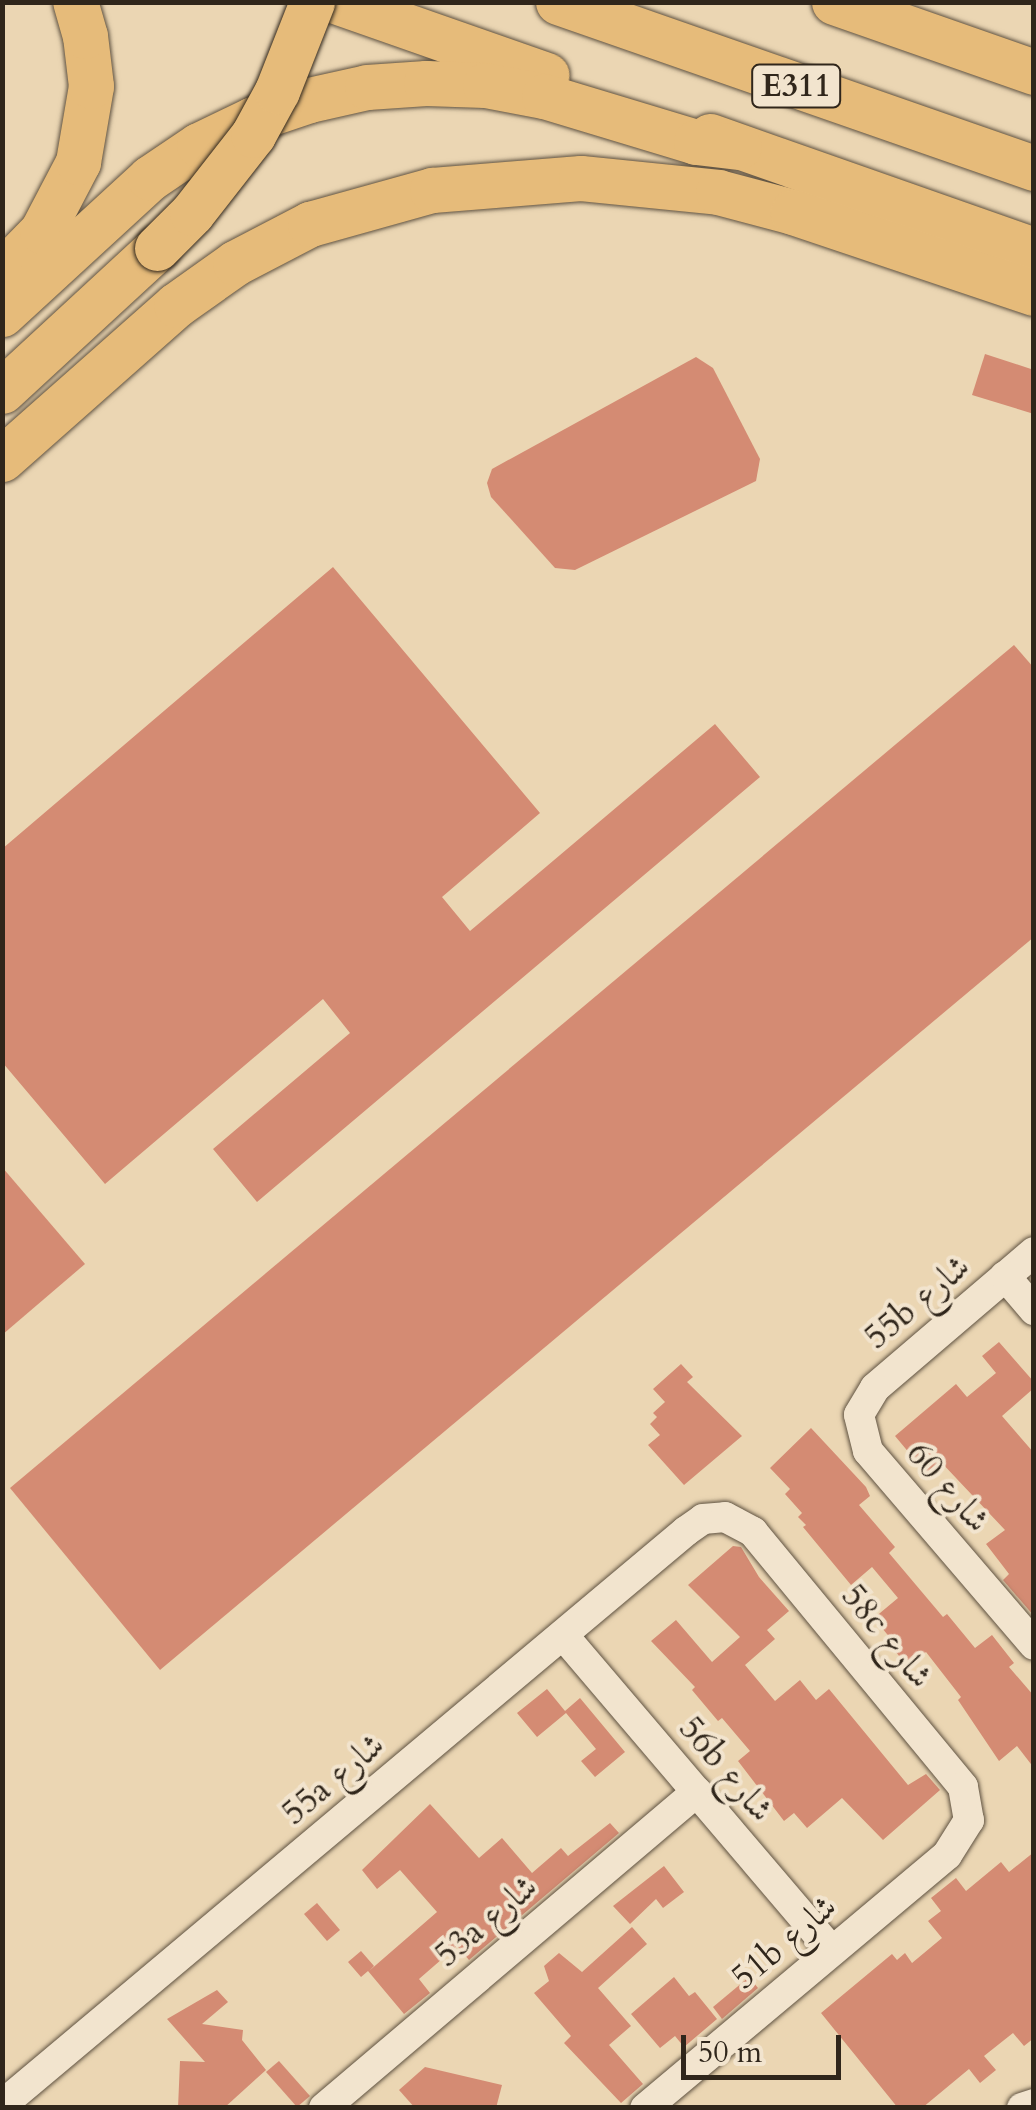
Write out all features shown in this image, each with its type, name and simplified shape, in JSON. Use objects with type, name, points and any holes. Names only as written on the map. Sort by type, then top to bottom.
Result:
[{"type":"highway","points":[[2,272],[26,250],[56,209],[82,150],[89,112],[90,61],[75,2]]},
{"type":"highway","points":[[2,390],[192,213],[252,134],[277,91],[312,2]]},
{"type":"highway","points":[[338,2],[1034,250]]},
{"type":"highway","name":"E311","points":[[558,2],[1034,168]]},
{"type":"highway","name":"E311","points":[[834,2],[1034,72]]},
{"type":"highway","points":[[2,314],[150,178],[200,145],[253,119],[309,100],[387,86],[485,85],[544,96],[696,142],[739,147]]},
{"type":"highway","points":[[2,459],[176,305],[235,263],[310,224],[432,190],[581,178],[718,192],[793,212],[1034,293]]},
{"type":"street","name":"55b شارع","points":[[859,1415],[875,1388],[1034,1252]]},
{"type":"street","points":[[1005,1276],[1034,1310]]},
{"type":"street","name":"شارع 60","points":[[859,1415],[868,1451],[1034,1645]]},
{"type":"street","name":"55a شارع","points":[[2,2104],[686,1532],[714,1516]]},
{"type":"street","name":"58c شارع","points":[[714,1516],[735,1520],[753,1532],[950,1772],[967,1795],[967,1829]]},
{"type":"street","name":"56b شارع","points":[[563,1634],[832,1951]]},
{"type":"street","name":"53a شارع","points":[[324,2108],[697,1792]]},
{"type":"street","name":"51b شارع","points":[[645,2108],[947,1855],[967,1829]]},
{"type":"street","points":[[1022,2108],[1034,2104]]},
{"type":"building","points":[[985,354],[1034,370],[1034,414],[972,395]]},
{"type":"building","points":[[696,357],[713,368],[760,459],[756,481],[575,570],[555,568],[491,497],[487,483],[492,469]]},
{"type":"building","points":[[333,567],[540,813],[442,897],[470,931],[715,724],[760,777],[257,1202],[213,1149],[350,1033],[323,999],[105,1184],[2,1062],[2,849]]},
{"type":"building","points":[[1014,645],[1034,668],[1034,937],[160,1670],[10,1488]]},
{"type":"building","points":[[2,1167],[85,1264],[2,1335]]},
{"type":"building","points":[[999,1342],[1034,1382],[1034,1388],[1002,1416],[1034,1453],[1034,1616],[1003,1580],[1009,1574],[986,1544],[1005,1530],[940,1461],[926,1473],[895,1436],[956,1384],[967,1397],[996,1373],[982,1356]]},
{"type":"building","points":[[681,1364],[693,1377],[687,1382],[742,1436],[684,1485],[648,1445],[660,1435],[650,1424],[657,1417],[653,1413],[665,1402],[653,1389]]},
{"type":"building","points":[[811,1428],[866,1487],[870,1496],[859,1505],[895,1547],[889,1553],[943,1617],[947,1614],[975,1648],[992,1635],[1014,1663],[1009,1667],[1034,1696],[1034,1768],[1017,1746],[999,1761],[958,1700],[961,1697],[926,1652],[907,1666],[874,1618],[898,1598],[872,1567],[851,1585],[803,1527],[806,1525],[798,1517],[802,1513],[785,1494],[790,1489],[770,1468]]},
{"type":"building","points":[[733,1546],[741,1547],[759,1577],[789,1611],[767,1630],[775,1639],[745,1665],[775,1701],[800,1680],[816,1700],[829,1689],[908,1785],[926,1774],[940,1790],[883,1840],[842,1798],[807,1828],[794,1813],[784,1821],[738,1761],[750,1751],[722,1718],[718,1721],[692,1690],[695,1687],[651,1641],[676,1620],[712,1662],[740,1637],[688,1585]]},
{"type":"building","points":[[547,1689],[565,1711],[580,1698],[625,1752],[595,1777],[581,1761],[596,1749],[566,1713],[537,1737],[517,1713]]},
{"type":"building","points":[[430,1804],[479,1858],[502,1838],[532,1873],[561,1848],[568,1856],[610,1823],[619,1833],[469,1960],[457,1946],[419,1979],[430,1993],[404,2014],[368,1971],[361,1977],[348,1962],[361,1951],[374,1966],[369,1971],[437,1912],[400,1870],[377,1889],[362,1870]]},
{"type":"building","points":[[1034,1852],[1034,2038],[1024,2046],[1013,2033],[984,2056],[996,2070],[980,2083],[969,2069],[922,2108],[898,2108],[821,2013],[892,1954],[897,1960],[905,1953],[912,1963],[942,1938],[928,1921],[941,1911],[931,1898],[956,1878],[966,1891],[1001,1862],[1009,1872]]},
{"type":"building","points":[[664,1866],[684,1892],[663,1908],[656,1899],[630,1924],[613,1906]]},
{"type":"building","points":[[317,1903],[340,1930],[327,1941],[304,1914]]},
{"type":"building","points":[[632,1927],[647,1944],[598,1988],[631,2026],[609,2045],[643,2084],[621,2103],[564,2043],[571,2036],[534,1993],[549,1981],[544,1966],[559,1953],[582,1972]]},
{"type":"building","points":[[674,1977],[689,1996],[695,1992],[717,2019],[684,2047],[675,2036],[660,2048],[631,2014]]},
{"type":"building","points":[[749,1977],[758,1988],[722,2019],[713,2007]]},
{"type":"building","points":[[217,1990],[228,2002],[202,2024],[243,2030],[242,2040],[266,2070],[224,2108],[178,2108],[180,2061],[205,2062],[167,2019]]},
{"type":"building","points":[[279,2061],[310,2096],[297,2107],[266,2072]]},
{"type":"building","points":[[425,2067],[502,2085],[496,2108],[415,2108],[399,2090]]}]
